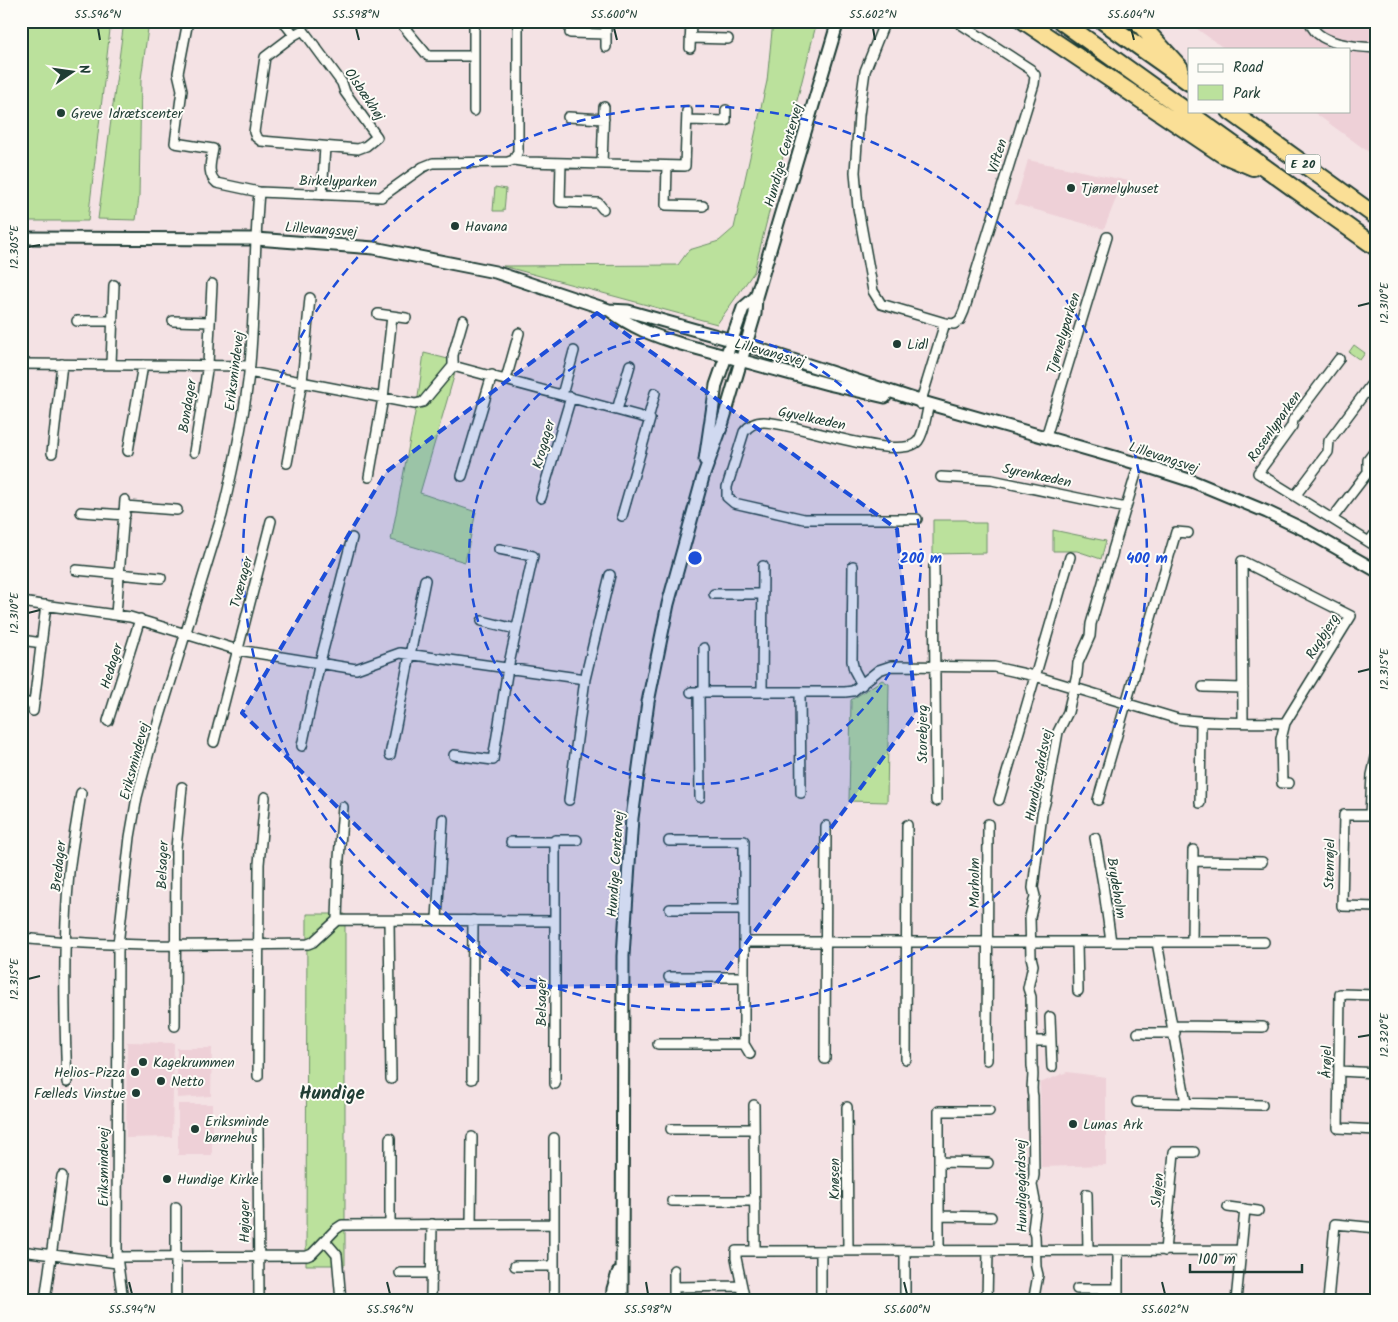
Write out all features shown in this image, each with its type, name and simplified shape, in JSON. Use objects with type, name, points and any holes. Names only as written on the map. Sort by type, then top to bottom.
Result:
[{"type":"highway","points":[[1024,21],[1222,154],[1276,176]]},
{"type":"highway","name":"E 20","points":[[1061,21],[1377,248]]},
{"type":"highway","points":[[1103,21],[1188,80]]},
{"type":"highway","points":[[1137,21],[1188,80]]},
{"type":"highway","name":"E 20","points":[[1231,112],[1377,216]]},
{"type":"street","points":[[188,21],[178,73],[182,90],[175,142],[213,149],[210,172],[212,179],[217,183],[258,192],[256,239]]},
{"type":"street","points":[[283,21],[294,35]]},
{"type":"street","points":[[399,21],[428,56],[473,56]]},
{"type":"street","points":[[474,21],[474,111]]},
{"type":"street","points":[[514,160],[518,151],[518,21]]},
{"type":"street","points":[[606,21],[606,47]]},
{"type":"street","points":[[690,48],[691,21]]},
{"type":"street","name":"Hundige Centervej","points":[[622,1301],[623,956],[632,818],[648,702],[668,604],[703,477],[722,425],[756,314],[756,297],[838,21]]},
{"type":"street","points":[[885,21],[865,70],[859,115],[855,172],[858,208],[873,291],[881,304],[945,323],[924,403]]},
{"type":"street","name":"Viften","points":[[945,323],[954,324],[960,320],[964,311],[1035,76],[1030,69],[956,21]]},
{"type":"street","points":[[1310,21],[1311,28],[1316,34],[1337,43],[1356,47],[1377,48]]},
{"type":"street","name":"Olsbækhøj","points":[[303,30],[342,83],[345,92],[377,137],[366,146],[358,149],[325,147],[261,141],[254,132],[265,57],[303,30]]},
{"type":"street","points":[[570,33],[606,34]]},
{"type":"street","points":[[690,38],[728,39]]},
{"type":"street","points":[[602,164],[604,107]]},
{"type":"street","name":"Birkelyparken","points":[[258,192],[382,197],[423,167],[433,163],[508,162],[514,160],[685,166],[687,116],[726,121],[726,110]]},
{"type":"street","points":[[568,117],[604,119]]},
{"type":"street","points":[[322,195],[325,147]]},
{"type":"street","points":[[561,163],[560,202],[598,203],[603,209]]},
{"type":"street","points":[[668,166],[666,205],[703,206]]},
{"type":"street","name":"Tjørnelyparken","points":[[1046,437],[1107,236]]},
{"type":"street","name":"Lillevangsvej","points":[[21,238],[256,239],[374,248],[496,272],[609,310],[628,312],[731,340],[924,403],[1139,464],[1192,481],[1305,530],[1377,571]]},
{"type":"street","name":"Eriksmindevej","points":[[122,1301],[117,1260],[118,945],[130,837],[137,797],[222,514],[230,480],[245,402],[249,369],[256,239]]},
{"type":"street","name":"Bondager","points":[[194,452],[208,364],[212,284]]},
{"type":"street","points":[[110,364],[114,285]]},
{"type":"street","name":"Hundige Centervej","points":[[703,477],[712,403],[725,356],[744,308],[756,297]]},
{"type":"street","points":[[287,463],[302,382],[310,298]]},
{"type":"street","name":"Lillevangsvej","points":[[609,310],[624,322],[650,334],[681,344],[742,359],[828,384],[924,403]]},
{"type":"street","points":[[378,314],[406,318]]},
{"type":"street","points":[[369,477],[383,398],[392,316]]},
{"type":"street","points":[[249,369],[302,382],[415,404],[423,402],[453,366],[452,355],[463,320]]},
{"type":"street","points":[[77,321],[113,321]]},
{"type":"street","points":[[173,321],[210,322]]},
{"type":"street","points":[[506,380],[519,333]]},
{"type":"street","name":"Krogager","points":[[541,498],[566,396],[574,352]]},
{"type":"street","name":"Rosenlyparken","points":[[1339,359],[1293,420],[1292,426],[1258,473],[1373,544],[1377,531]]},
{"type":"street","name":"Bondager","points":[[21,364],[208,364],[249,369]]},
{"type":"street","points":[[52,453],[62,364]]},
{"type":"street","points":[[128,451],[143,365]]},
{"type":"street","points":[[617,410],[630,365]]},
{"type":"street","points":[[453,366],[648,419]]},
{"type":"street","points":[[462,476],[492,376]]},
{"type":"street","points":[[1295,496],[1328,452],[1329,441],[1370,386]]},
{"type":"street","points":[[622,516],[656,393]]},
{"type":"street","name":"Gyvelkæden","points":[[917,519],[819,519],[794,517],[734,503],[728,497],[727,487],[744,432],[752,424],[771,423],[873,446],[901,447],[912,445],[918,441],[922,433],[924,403]]},
{"type":"street","points":[[1332,519],[1368,472],[1368,460],[1377,448]]},
{"type":"street","name":"Hundigegårdsvej","points":[[1035,1301],[1038,1275],[1033,1228],[1036,1206],[1032,1186],[1034,1174],[1033,1096],[1031,1089],[1034,1073],[1032,1066],[1031,997],[1028,988],[1033,965],[1030,943],[1030,917],[1034,896],[1033,888],[1042,814],[1058,732],[1068,712],[1078,663],[1090,636],[1091,624],[1105,572],[1112,560],[1113,550],[1139,464]]},
{"type":"street","name":"Syrenkæden","points":[[941,478],[992,480],[1126,508]]},
{"type":"street","points":[[116,614],[125,507]]},
{"type":"street","points":[[82,512],[125,507],[177,510]]},
{"type":"street","name":"Tværager","points":[[214,742],[271,521]]},
{"type":"street","points":[[1098,800],[1176,532],[1188,533]]},
{"type":"street","points":[[302,746],[320,662],[352,538]]},
{"type":"street","points":[[454,755],[493,760],[508,668],[533,556],[499,549]]},
{"type":"street","points":[[999,800],[1070,557]]},
{"type":"street","name":"Rugbjerg","points":[[1243,721],[1241,558],[1351,616],[1285,723],[1281,738],[1282,782],[1289,782]]},
{"type":"street","points":[[762,691],[763,566]]},
{"type":"street","points":[[853,566],[852,661],[862,685]]},
{"type":"street","name":"Storebjerg","points":[[934,566],[936,801]]},
{"type":"street","points":[[76,570],[161,578]]},
{"type":"street","points":[[569,800],[585,679],[610,575]]},
{"type":"street","points":[[390,755],[424,580]]},
{"type":"street","points":[[714,594],[763,594]]},
{"type":"street","points":[[1047,598],[1057,601]]},
{"type":"street","points":[[21,602],[116,614],[140,619],[238,650],[356,669],[395,654],[409,654],[585,679]]},
{"type":"street","points":[[21,702],[34,707],[46,605]]},
{"type":"street","name":"Hedager","points":[[108,721],[140,619]]},
{"type":"street","points":[[482,621],[516,629]]},
{"type":"street","points":[[21,640],[42,643]]},
{"type":"street","points":[[700,796],[698,692],[704,648]]},
{"type":"street","points":[[698,692],[845,692],[853,691],[879,670],[890,666],[994,667],[1035,676],[1178,719],[1200,722],[1243,721],[1285,723]]},
{"type":"street","points":[[1203,687],[1242,688]]},
{"type":"street","points":[[800,692],[801,794]]},
{"type":"street","points":[[1200,722],[1200,803]]},
{"type":"street","points":[[1374,815],[1372,775],[1377,753]]},
{"type":"street","name":"Belsager","points":[[175,1026],[176,848],[182,788]]},
{"type":"street","name":"Bredager","points":[[67,1082],[64,1006],[69,872],[81,793]]},
{"type":"street","points":[[258,1076],[259,864],[265,797]]},
{"type":"street","points":[[337,920],[343,807]]},
{"type":"street","name":"Stenrøjel","points":[[1374,815],[1344,815],[1342,906],[1377,907]]},
{"type":"street","points":[[437,920],[443,819]]},
{"type":"street","name":"Marholm","points":[[987,1060],[988,824]]},
{"type":"street","points":[[906,1059],[907,825]]},
{"type":"street","points":[[825,1059],[826,826]]},
{"type":"street","points":[[669,841],[747,837],[744,909],[744,1044],[750,1054]]},
{"type":"street","name":"Brydeholm","points":[[1095,838],[1111,942]]},
{"type":"street","points":[[511,842],[577,840]]},
{"type":"street","name":"Belsager","points":[[555,842],[555,1084]]},
{"type":"street","points":[[1192,942],[1193,850]]},
{"type":"street","points":[[1193,862],[1262,862]]},
{"type":"street","points":[[670,908],[744,909]]},
{"type":"street","points":[[21,938],[66,943],[118,945],[308,944],[313,942],[337,920],[554,920]]},
{"type":"street","points":[[472,920],[472,1078]]},
{"type":"street","points":[[389,921],[391,1078]]},
{"type":"street","points":[[744,942],[1264,942]]},
{"type":"street","points":[[1077,942],[1078,991]]},
{"type":"street","points":[[1157,942],[1186,1103]]},
{"type":"street","points":[[669,977],[744,977]]},
{"type":"street","name":"Årøjel","points":[[1377,995],[1340,994],[1338,1128],[1377,1130]]},
{"type":"street","points":[[1050,1017],[1052,1067]]},
{"type":"street","points":[[1138,1033],[1174,1029],[1263,1027]]},
{"type":"street","points":[[1032,1041],[1051,1041]]},
{"type":"street","points":[[658,1044],[744,1044]]},
{"type":"street","points":[[1339,1071],[1377,1072]]},
{"type":"street","points":[[1137,1102],[1262,1105]]},
{"type":"street","points":[[754,1105],[755,1251]]},
{"type":"street","name":"Knøsen","points":[[847,1107],[848,1251]]},
{"type":"street","points":[[939,1251],[939,1111],[989,1111]]},
{"type":"street","name":"Højager","points":[[258,1126],[259,1301]]},
{"type":"street","points":[[671,1129],[754,1129]]},
{"type":"street","points":[[471,1224],[472,1137]]},
{"type":"street","points":[[390,1138],[390,1224]]},
{"type":"street","points":[[554,1138],[554,1301]]},
{"type":"street","name":"Sløjen","points":[[1165,1251],[1174,1152],[1194,1152]]},
{"type":"street","points":[[939,1162],[988,1163]]},
{"type":"street","points":[[45,1301],[62,1176]]},
{"type":"street","points":[[1087,1194],[1088,1251]]},
{"type":"street","points":[[672,1201],[755,1201]]},
{"type":"street","points":[[176,1207],[176,1301]]},
{"type":"street","points":[[1228,1207],[1258,1211]]},
{"type":"street","points":[[1236,1301],[1246,1209]]},
{"type":"street","points":[[939,1216],[991,1216]]},
{"type":"street","points":[[431,1301],[432,1224]]},
{"type":"street","name":"Højager","points":[[21,1251],[117,1260],[176,1257],[310,1256],[342,1225],[554,1224]]},
{"type":"street","points":[[1328,1301],[1336,1224],[1377,1228]]},
{"type":"street","points":[[325,1241],[334,1249],[337,1255],[341,1301]]},
{"type":"street","points":[[745,1301],[736,1251],[1241,1250]]},
{"type":"street","points":[[821,1251],[822,1301]]},
{"type":"street","points":[[905,1251],[905,1301]]},
{"type":"street","points":[[987,1301],[988,1251]]},
{"type":"street","points":[[1118,1251],[1118,1301]]},
{"type":"street","name":"Hundige Centervej","points":[[612,1301],[613,1289],[621,1262]]},
{"type":"street","points":[[515,1266],[554,1266]]},
{"type":"street","points":[[674,1270],[674,1301]]},
{"type":"street","points":[[400,1273],[432,1273]]},
{"type":"street","points":[[674,1286],[742,1286]]},
{"type":"street","points":[[1077,1289],[1118,1289]]},
{"type":"highlighted area","points":[[597,313],[897,529],[916,713],[715,985],[520,987],[242,713],[386,472]]},
{"type":"shaded area","points":[[1186,21],[1377,21],[1377,158],[1313,112],[1350,112],[1350,48],[1224,48]]},
{"type":"shaded area","name":"Tjørnelyhuset","points":[[1028,160],[1129,181],[1117,196],[1104,229],[1015,204]]},
{"type":"shaded area","points":[[127,1042],[174,1043],[172,1137],[126,1138]]},
{"type":"shaded area","name":"Eriksminde børnehus","points":[[177,1048],[212,1048],[211,1096],[177,1098]]},
{"type":"shaded area","name":"Lunas Ark","points":[[1067,1072],[1106,1077],[1106,1165],[1041,1167],[1040,1083]]},
{"type":"shaded area","name":"Eriksminde børnehus","points":[[178,1104],[212,1104],[212,1155],[178,1155]]},
{"type":"green space","name":"Greve Idrætscenter","points":[[21,21],[111,21],[88,221],[21,221]]},
{"type":"green space","points":[[124,21],[149,21],[141,79],[139,197],[136,220],[98,219]]},
{"type":"green space","points":[[773,21],[817,21],[754,272],[717,324],[503,266],[678,265],[689,250],[719,241],[734,228],[767,81]]},
{"type":"green space","points":[[495,187],[506,189],[504,211],[493,211]]},
{"type":"green space","points":[[1354,345],[1365,353],[1360,360],[1349,352]]},
{"type":"green space","points":[[424,353],[448,359],[455,373],[420,493],[476,512],[465,562],[391,540],[418,397]]},
{"type":"green space","points":[[933,520],[965,520],[973,523],[986,523],[986,553],[933,554]]},
{"type":"green space","points":[[1053,530],[1106,541],[1101,559],[1077,551],[1053,551]]},
{"type":"green space","points":[[882,680],[889,684],[887,802],[849,801],[851,700]]},
{"type":"green space","points":[[307,914],[345,914],[345,1265],[306,1265]]},
{"type":"place","name":"Greve Idrætscenter","points":[[61,113]]},
{"type":"place","name":"Tjørnelyhuset","points":[[1071,188]]},
{"type":"place","name":"Havana","points":[[455,226]]},
{"type":"place","name":"Lidl","points":[[897,344]]},
{"type":"place","name":"Kagekrummen","points":[[143,1062]]},
{"type":"place","name":"Helios-Pizza","points":[[135,1072]]},
{"type":"place","name":"Netto","points":[[161,1081]]},
{"type":"place","name":"Fælleds Vinstue","points":[[136,1093]]},
{"type":"place","name":"Lunas Ark","points":[[1073,1124]]},
{"type":"place","name":"Eriksminde børnehus","points":[[195,1129]]},
{"type":"place","name":"Hundige Kirke","points":[[167,1179]]},
{"type":"district","name":"Hundige","points":[[332,1092]]}]
